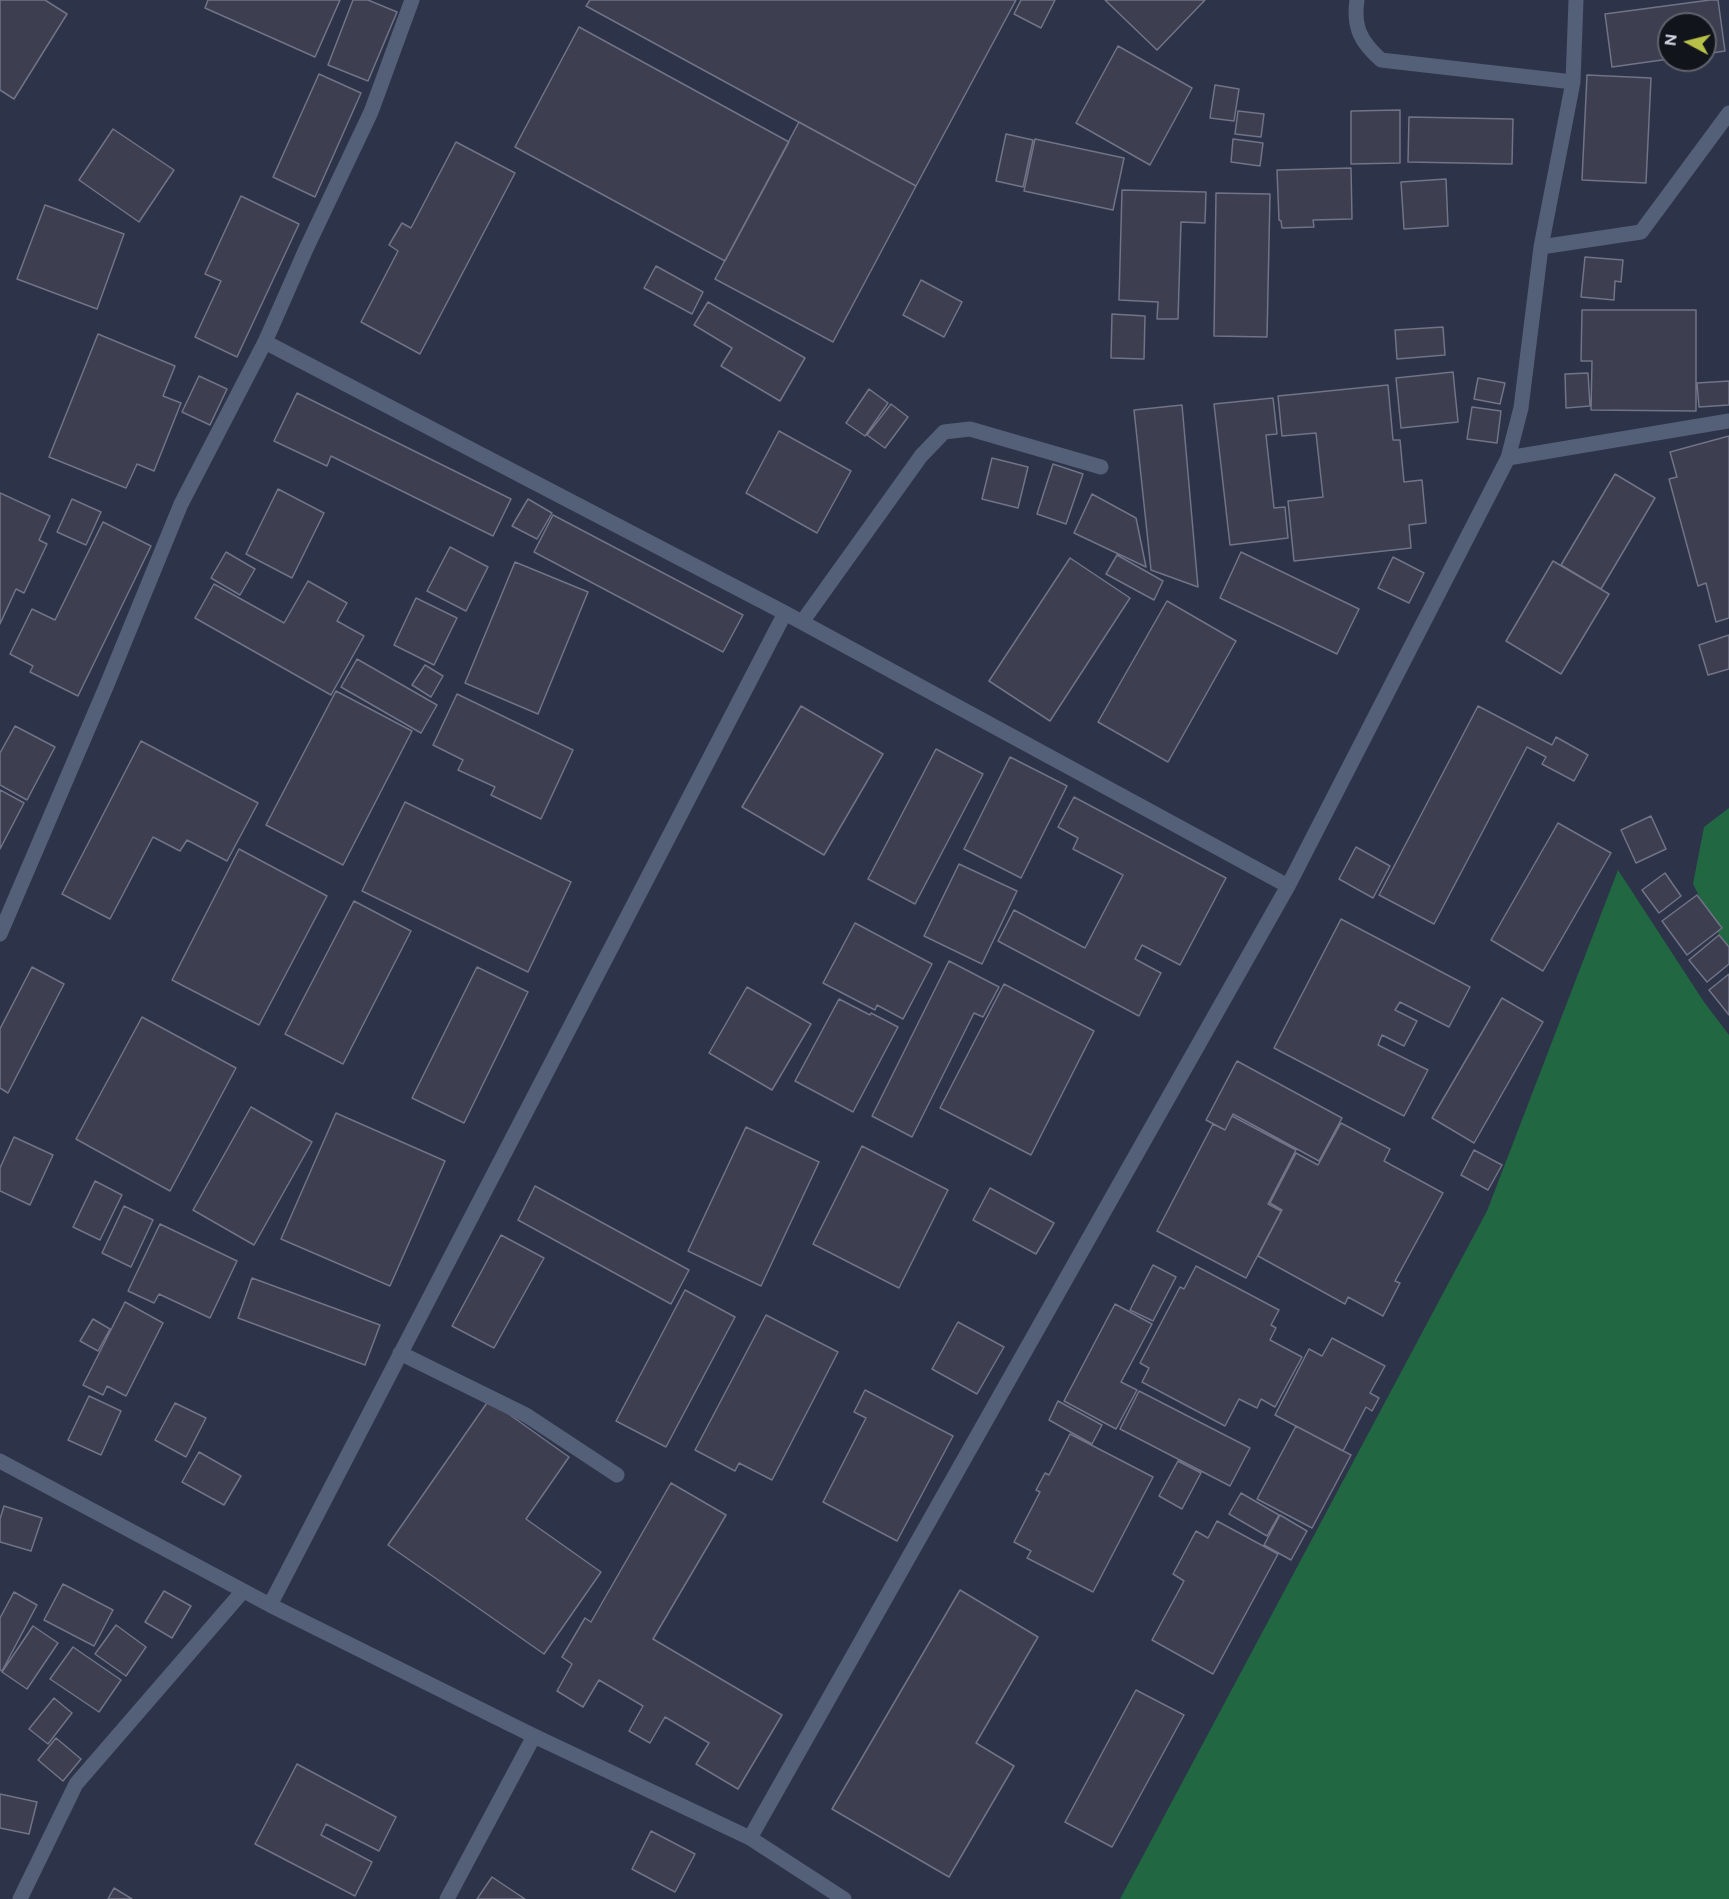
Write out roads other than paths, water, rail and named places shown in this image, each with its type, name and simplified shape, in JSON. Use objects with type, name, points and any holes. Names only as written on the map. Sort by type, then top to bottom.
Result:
[{"type":"lane","points":[[0,934],[106,687],[181,504],[265,342],[371,112],[412,0]]},
{"type":"lane","points":[[1357,0],[1355,12],[1357,29],[1366,46],[1381,60],[1573,82]]},
{"type":"lane","points":[[750,1838],[1288,886],[1508,458],[1521,408],[1541,247],[1573,82],[1576,0]]},
{"type":"lane","points":[[1541,247],[1641,232],[1729,113]]},
{"type":"lane","points":[[265,342],[802,622],[1288,886]]},
{"type":"lane","points":[[1508,458],[1729,421]]},
{"type":"lane","points":[[802,622],[921,456],[944,432],[970,429],[1101,466]]},
{"type":"lane","points":[[270,1605],[785,613]]},
{"type":"lane","points":[[400,1353],[526,1415],[617,1475]]},
{"type":"lane","points":[[0,1461],[270,1605],[534,1736],[750,1838],[844,1899]]},
{"type":"lane","points":[[20,1899],[76,1784],[243,1591]]},
{"type":"lane","points":[[447,1899],[534,1736]]}]
